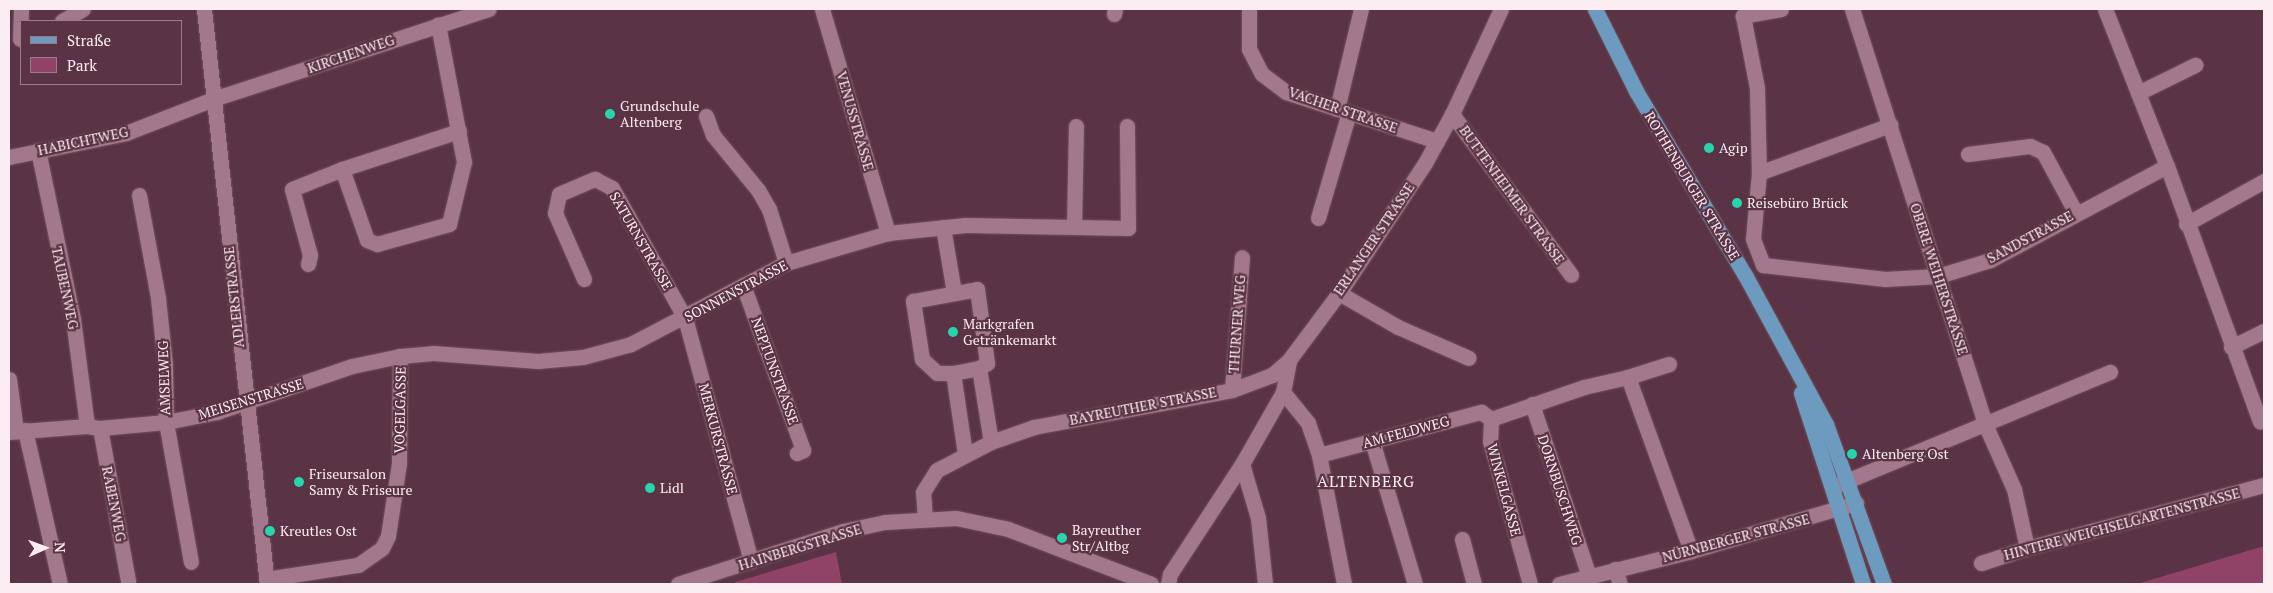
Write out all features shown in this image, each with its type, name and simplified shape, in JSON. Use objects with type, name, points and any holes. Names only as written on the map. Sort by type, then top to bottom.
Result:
[{"type":"main road","name":"ROTHENBURGER STRASSE","points":[[1595,9],[1636,91],[1745,275],[1826,424],[1884,584]]},
{"type":"main road","name":"ROTHENBURGER STRASSE","points":[[1791,362],[1864,584]]},
{"type":"street","points":[[17,41],[21,9]]},
{"type":"street","points":[[64,20],[83,9]]},
{"type":"street","name":"ADLERSTRASSE","points":[[204,9],[266,582]]},
{"type":"street","name":"KIRCHENWEG","points":[[213,99],[438,24],[489,9]]},
{"type":"street","name":"VENUSSTRASSE","points":[[822,9],[888,233]]},
{"type":"street","name":"VACHER STRASSE","points":[[1249,9],[1249,49],[1262,74],[1286,92],[1437,140]]},
{"type":"street","points":[[1318,218],[1343,111],[1361,9]]},
{"type":"street","name":"ERLANGER STRASSE","points":[[1168,584],[1170,574],[1242,464],[1283,392],[1289,360],[1338,293],[1437,140],[1452,114],[1501,9]]},
{"type":"street","points":[[1781,9],[1744,16],[1757,88],[1759,173],[1890,125]]},
{"type":"street","name":"OBERE WEIHERSTRASSE","points":[[1852,9],[1985,424],[2014,489],[2027,548]]},
{"type":"street","points":[[2105,9],[2167,166],[2186,224],[2260,422]]},
{"type":"street","points":[[342,169],[367,240],[377,244],[450,224],[464,162],[438,24]]},
{"type":"street","points":[[2138,93],[2196,64]]},
{"type":"street","name":"HABICHTWEG","points":[[9,157],[126,133],[213,99]]},
{"type":"street","name":"BUTTENHEIMER STRASSE","points":[[1452,114],[1571,275]]},
{"type":"street","points":[[706,116],[713,135],[758,190],[769,209],[786,263]]},
{"type":"street","points":[[1074,227],[1076,126]]},
{"type":"street","name":"SONNENSTRASSE","points":[[400,356],[433,353],[538,361],[583,357],[632,344],[686,318],[786,263],[888,233],[943,227],[1128,228],[1128,126]]},
{"type":"street","points":[[308,264],[310,255],[292,189],[342,169],[459,131]]},
{"type":"street","points":[[1968,154],[2030,146],[2043,152],[2076,213]]},
{"type":"street","name":"TAUBENWEG","points":[[38,150],[93,427]]},
{"type":"street","name":"SANDSTRASSE","points":[[1759,173],[1753,239],[1763,265],[1885,279],[1938,276],[1990,260],[2167,166]]},
{"type":"street","name":"SATURNSTRASSE","points":[[584,279],[555,213],[559,194],[595,179],[612,188],[686,318]]},
{"type":"street","points":[[2186,224],[2264,181]]},
{"type":"street","name":"AMSELWEG","points":[[139,195],[158,298],[165,365],[166,422],[191,562]]},
{"type":"street","points":[[943,227],[954,293]]},
{"type":"street","name":"THURNER WEG","points":[[1232,390],[1242,257]]},
{"type":"street","name":"NEPTUNSTRASSE","points":[[743,285],[804,450],[797,453]]},
{"type":"street","points":[[976,289],[987,363],[979,368],[953,373],[936,373],[922,359],[913,300],[976,289]]},
{"type":"street","points":[[1338,293],[1398,328],[1469,358]]},
{"type":"street","name":"MERKURSTRASSE","points":[[686,318],[751,561]]},
{"type":"street","points":[[2231,347],[2264,331]]},
{"type":"street","name":"MEISENSTRASSE","points":[[17,431],[166,422],[246,403],[352,366],[400,356]]},
{"type":"street","name":"VOGELGASSE","points":[[266,582],[358,565],[382,548],[388,536],[399,463],[400,356]]},
{"type":"street","name":"BAYREUTHER STRASSE","points":[[925,519],[923,492],[936,470],[991,442],[1034,427],[1232,390],[1272,375],[1289,360]]},
{"type":"street","points":[[1491,419],[1532,404],[1669,364]]},
{"type":"street","points":[[979,368],[991,442]]},
{"type":"street","points":[[1832,487],[2110,372]]},
{"type":"street","points":[[953,373],[965,454]]},
{"type":"street","points":[[1628,377],[1691,551]]},
{"type":"street","points":[[9,379],[17,431],[60,584]]},
{"type":"street","points":[[1283,392],[1308,423],[1319,455],[1344,584]]},
{"type":"street","name":"DORNBUSCHWEG","points":[[1532,404],[1589,576]]},
{"type":"street","name":"AM FELDWEG","points":[[1319,455],[1481,412],[1491,419]]},
{"type":"street","name":"WINKELGASSE","points":[[1491,419],[1490,441],[1530,584]]},
{"type":"street","name":"RABENWEG","points":[[93,427],[128,580]]},
{"type":"street","points":[[1372,441],[1415,584]]},
{"type":"street","points":[[1242,464],[1258,518],[1266,584]]},
{"type":"street","name":"HINTERE WEICHSELGARTENSTRASSE","points":[[1981,564],[2017,554],[2027,548],[2264,485]]},
{"type":"street","name":"NÜRNBERGER STRASSE","points":[[1559,584],[1691,551],[1856,504]]},
{"type":"street","points":[[925,519],[956,518],[1008,529],[1151,584]]},
{"type":"street","name":"HAINBERGSTRASSE","points":[[678,584],[843,532],[885,522],[925,519]]},
{"type":"street","points":[[1462,539],[1474,584]]},
{"type":"street","points":[[1615,569],[1620,584]]},
{"type":"green space","points":[[2264,546],[2264,584],[2137,584]]},
{"type":"green space","points":[[836,552],[842,584],[736,584],[735,582]]},
{"type":"place","name":"Grundschule Altenberg","points":[[610,114]]},
{"type":"place","name":"Agip","points":[[1709,148]]},
{"type":"place","name":"Reisebüro Brück","points":[[1737,203]]},
{"type":"place","name":"Markgrafen Getränkemarkt","points":[[953,332]]},
{"type":"place","name":"Altenberg Ost","points":[[1852,454]]},
{"type":"place","name":"Friseursalon Samy & Friseure","points":[[299,482]]},
{"type":"place","name":"Lidl","points":[[650,488]]},
{"type":"place","name":"Kreutles Ost","points":[[270,531]]},
{"type":"place","name":"Bayreuther Str/Altbg","points":[[1062,538]]},
{"type":"district","name":"ALTENBERG","points":[[1366,481]]}]
